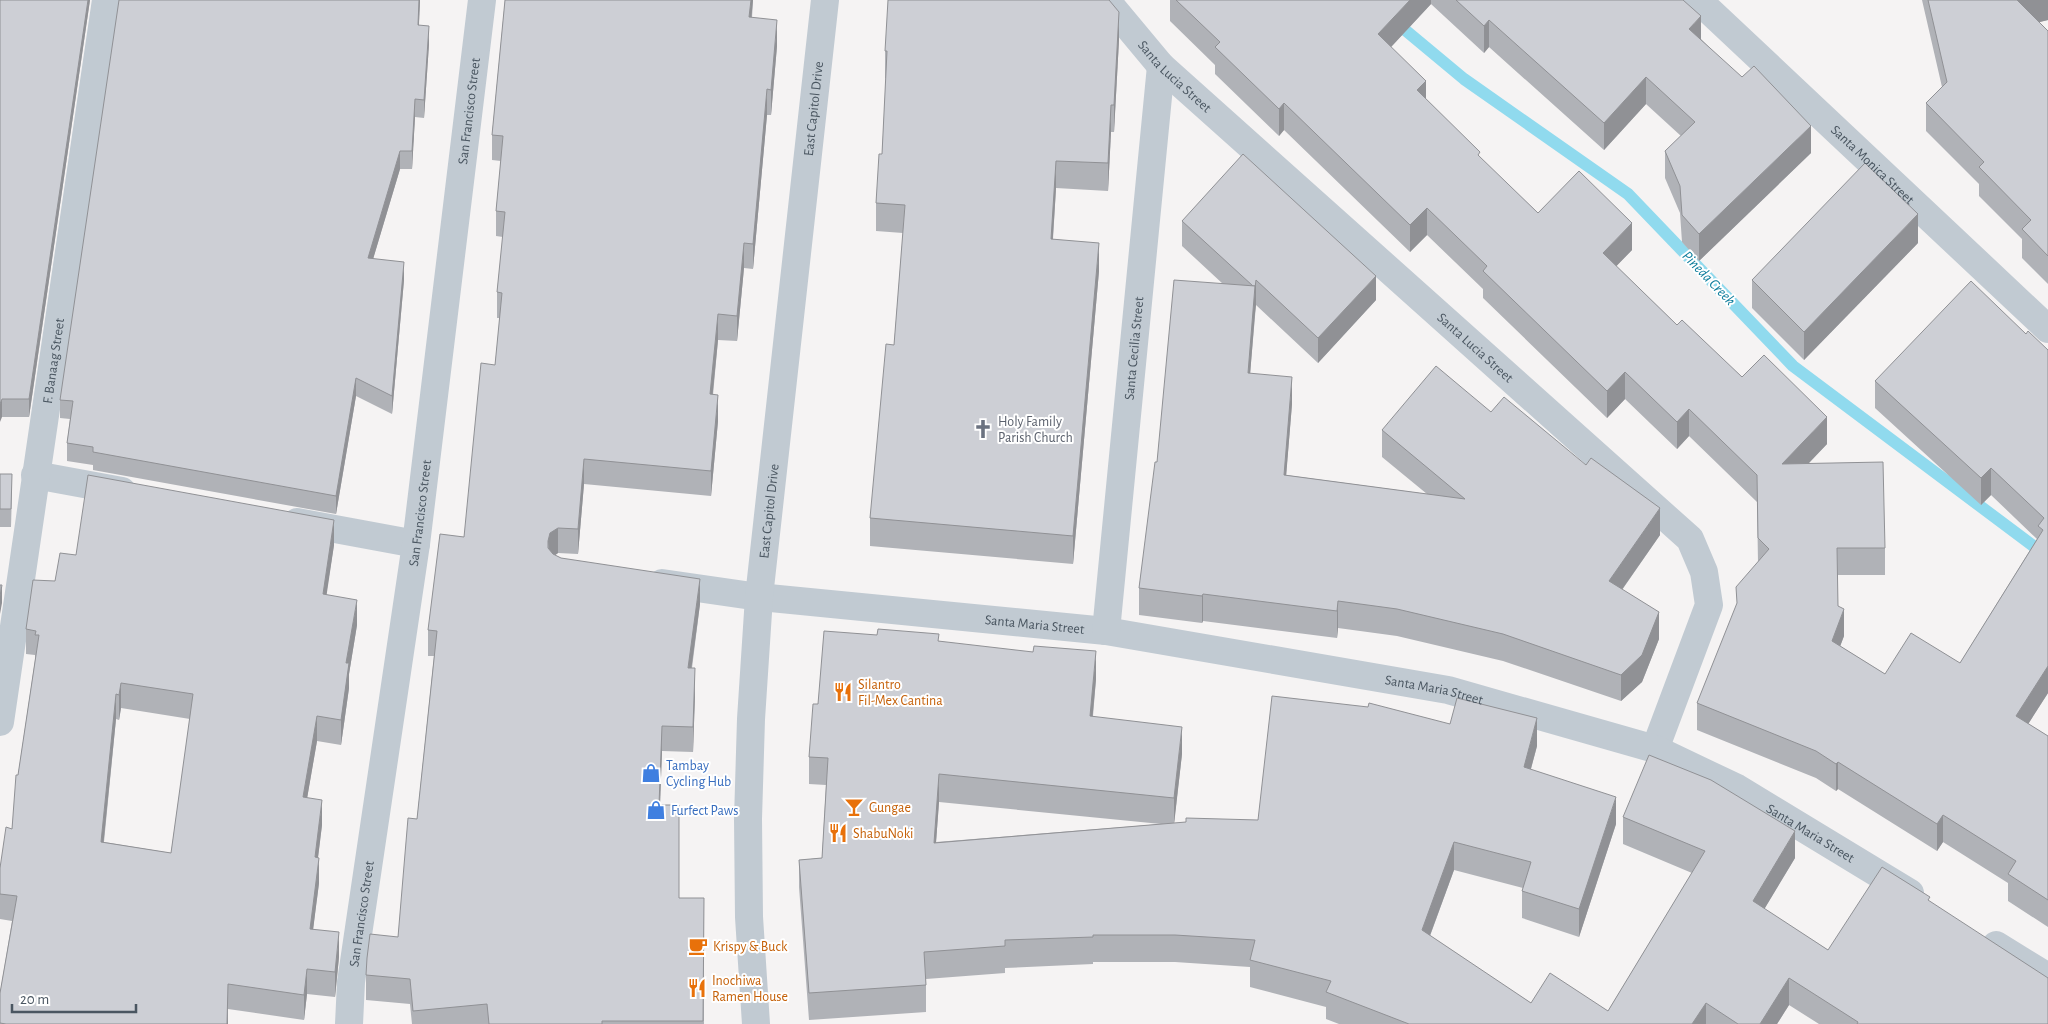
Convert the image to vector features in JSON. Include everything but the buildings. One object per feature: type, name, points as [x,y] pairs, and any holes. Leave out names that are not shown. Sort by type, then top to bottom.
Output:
[{"type":"street","name":"F. Banaag Street","points":[[0,722],[106,0]]},
{"type":"street","name":"San Francisco Street","points":[[349,1024],[351,982],[357,939],[416,544],[482,0]]},
{"type":"street","name":"East Capitol Drive","points":[[756,1024],[749,917],[748,819],[751,719],[759,597],[825,0]]},
{"type":"street","name":"Santa Lucia Street","points":[[1102,0],[1111,6],[1161,66],[1690,539],[1704,572],[1709,605],[1655,749]]},
{"type":"street","name":"Santa Monica Street","points":[[1698,0],[2048,330]]},
{"type":"street","name":"Santa Cecilia Street","points":[[1106,631],[1161,66]]},
{"type":"street","points":[[35,475],[143,494]]},
{"type":"street","points":[[270,517],[416,544]]},
{"type":"street","name":"Santa Maria Street","points":[[642,580],[759,597],[1106,631],[1448,690],[1655,749],[1737,788],[1930,906]]},
{"type":"street","points":[[1972,931],[2048,977]]},
{"type":"waterway","name":"Pineda Creek","points":[[1369,0],[1464,79],[1628,194],[1793,366],[2048,557]]},
{"type":"place","name":"Holy Family Parish Church","points":[[983,429]]},
{"type":"place","name":"Silantro Fil-Mex Cantina","points":[[843,692]]},
{"type":"place","name":"Tambay Cycling Hub","points":[[651,773]]},
{"type":"place","name":"Gungae","points":[[854,807]]},
{"type":"place","name":"Furfect Paws","points":[[656,810]]},
{"type":"place","name":"ShabuNoki","points":[[838,833]]},
{"type":"place","name":"Krispy & Buck","points":[[698,946]]},
{"type":"place","name":"Inochiwa Ramen House","points":[[697,988]]}]
